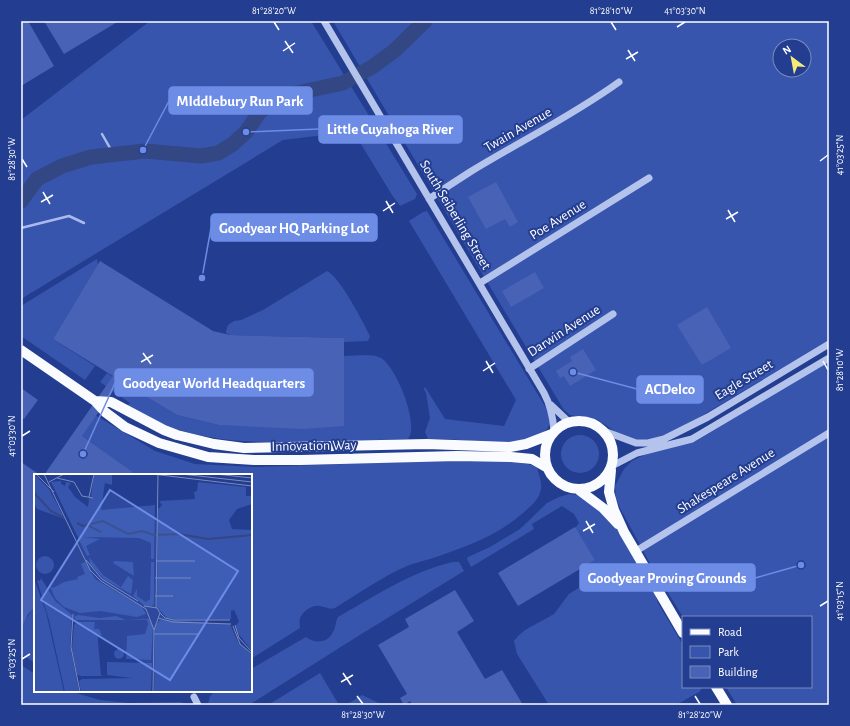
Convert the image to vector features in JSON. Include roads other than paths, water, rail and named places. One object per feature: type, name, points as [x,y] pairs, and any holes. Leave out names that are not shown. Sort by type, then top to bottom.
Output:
[{"type":"main road","name":"Innovation Way","points":[[21,350],[95,400],[105,412],[125,427],[176,449],[208,457],[254,460],[457,456],[511,457],[532,459],[546,467]]},
{"type":"main road","name":"Innovation Way","points":[[95,400],[111,402],[177,435],[214,444],[237,447],[427,444],[510,447],[526,444],[553,433]]},
{"type":"main road","points":[[611,467],[606,477],[598,484],[579,490],[567,488],[552,478],[546,467],[545,450],[553,433],[560,427],[570,422],[588,422],[604,431],[610,439],[613,449],[609,487],[612,505],[624,532],[682,631]]},
{"type":"main road","points":[[579,490],[602,508],[624,532]]},
{"type":"main road","points":[[717,688],[726,705]]},
{"type":"street","name":"South Seiberling Street","points":[[324,21],[550,404],[570,422]]},
{"type":"street","name":"Twain Avenue","points":[[429,199],[469,172],[582,108],[619,82]]},
{"type":"street","name":"Poe Avenue","points":[[480,284],[649,178]]},
{"type":"street","name":"Darwin Avenue","points":[[529,369],[613,314]]},
{"type":"street","name":"Eagle Street","points":[[604,431],[636,443],[660,441],[703,420],[829,344]]},
{"type":"street","name":"Eagle Street","points":[[611,467],[637,453],[692,439],[829,358]]},
{"type":"street","name":"South Seiberling Street","points":[[550,404],[553,417],[553,433]]},
{"type":"street","name":"Shakespeare Avenue","points":[[636,551],[829,433]]},
{"type":"street","points":[[194,698],[198,705]]},
{"type":"waterway","points":[[21,201],[37,179],[62,166],[91,157],[145,151],[201,156],[218,153],[233,144],[246,132],[259,113],[274,98],[343,83],[372,67],[394,51],[425,21]]},
{"type":"waterway","points":[[102,134],[114,155]]},
{"type":"waterway","points":[[21,228],[69,216],[84,223]]},
{"type":"place","name":"Little Cuyahoga River","points":[[246,132]]},
{"type":"place","name":"MIddlebury Run Park","points":[[143,150]]},
{"type":"place","name":"Goodyear HQ Parking Lot","points":[[202,278]]},
{"type":"place","name":"ACDelco","points":[[573,372]]},
{"type":"place","name":"Goodyear World Headquarters","points":[[83,454]]},
{"type":"place","name":"Goodyear Proving Grounds","points":[[801,565]]}]
